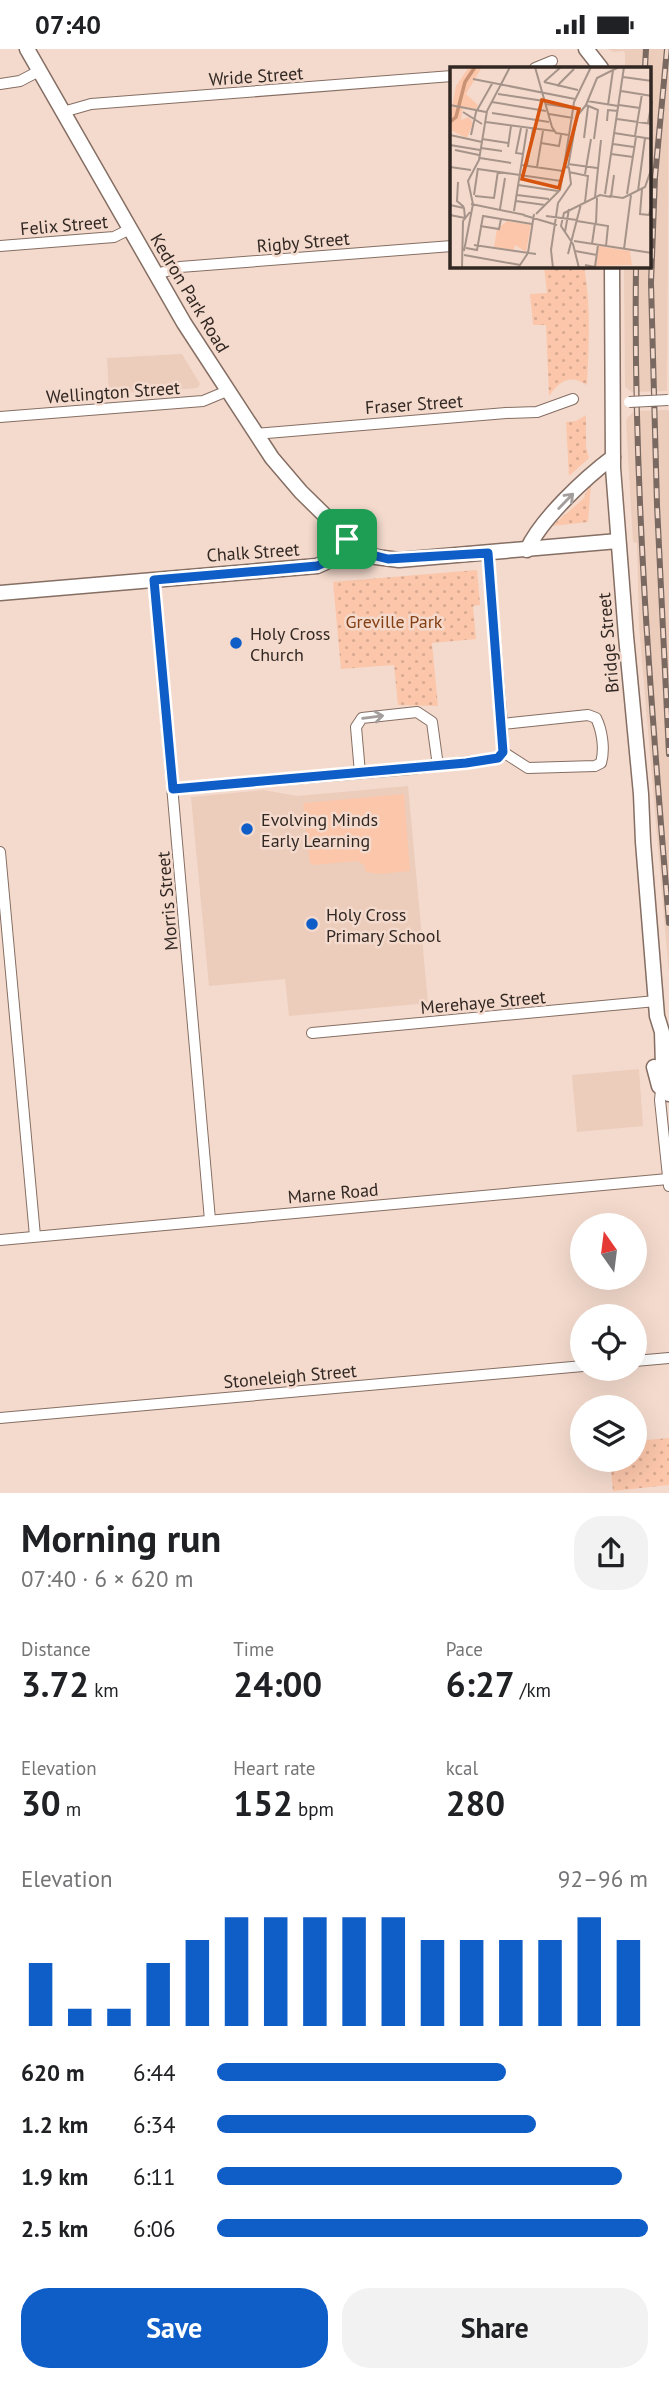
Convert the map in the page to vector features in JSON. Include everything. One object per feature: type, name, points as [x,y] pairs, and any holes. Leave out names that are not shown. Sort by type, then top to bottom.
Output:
[{"type":"main road","name":"Kedron Park Road","points":[[27,49],[156,274],[255,434],[288,478],[347,539]]},
{"type":"main road","points":[[586,49],[600,67]]},
{"type":"main road","name":"Bridge Street","points":[[612,268],[621,402],[613,457],[618,541],[642,794],[643,842],[656,1009],[653,1052],[655,1074],[666,1089]]},
{"type":"main road","points":[[527,550],[536,532],[592,473],[613,457]]},
{"type":"main road","points":[[347,539],[368,554],[388,559],[618,541]]},
{"type":"main road","name":"Chalk Street","points":[[0,593],[317,566],[326,562],[347,539]]},
{"type":"street","points":[[537,67],[552,61]]},
{"type":"street","points":[[0,84],[20,81],[39,71]]},
{"type":"street","name":"Wride Street","points":[[63,112],[91,104],[450,76]]},
{"type":"street","name":"Felix Street","points":[[0,246],[114,237],[130,229]]},
{"type":"street","name":"Rigby Street","points":[[156,274],[180,267],[450,246]]},
{"type":"street","name":"Wellington Street","points":[[0,417],[203,401],[227,391]]},
{"type":"street","name":"Fraser Street","points":[[255,434],[455,416],[537,412],[573,399]]},
{"type":"street","points":[[621,402],[668,400]]},
{"type":"street","points":[[173,789],[438,766],[498,758],[503,752],[502,724],[488,553]]},
{"type":"street","name":"Morris Street","points":[[154,580],[210,1220]]},
{"type":"street","points":[[360,773],[356,727],[362,718],[417,712],[432,722],[438,766]]},
{"type":"street","points":[[502,724],[588,715],[596,718],[600,725],[603,757],[595,766],[528,768],[503,752]]},
{"type":"street","points":[[0,852],[35,1237]]},
{"type":"street","name":"Merehaye Street","points":[[312,1033],[656,1009]]},
{"type":"street","name":"Bridge Street","points":[[666,1089],[660,1100],[669,1186]]},
{"type":"street","name":"Marne Road","points":[[0,1240],[668,1179]]},
{"type":"street","points":[[647,1360],[669,1358]]},
{"type":"street","name":"Stoneleigh Street","points":[[0,1418],[570,1367]]},
{"type":"shaded area","points":[[608,49],[669,49],[667,391],[632,392],[625,387],[624,268],[652,268],[652,67],[625,67],[625,53]]},
{"type":"shaded area","points":[[182,354],[200,384],[197,388],[109,394],[107,358]]},
{"type":"shaded area","points":[[667,410],[669,975],[639,626],[637,543],[633,542],[626,422],[635,411]]},
{"type":"shaded area","name":"Holy Cross Primary School","points":[[408,786],[428,1003],[289,1016],[285,979],[209,986],[191,797],[263,790],[297,796]]},
{"type":"shaded area","points":[[639,1069],[643,1126],[577,1132],[572,1075]]},
{"type":"green space","points":[[544,268],[584,268],[589,310],[587,383],[565,381],[549,396],[546,325],[533,325],[530,294],[547,293]]},
{"type":"green space","points":[[586,415],[586,447],[589,458],[569,476],[566,422],[576,421]]},
{"type":"green space","points":[[591,483],[588,522],[552,526],[583,499]]},
{"type":"green space","name":"Greville Park","points":[[477,570],[480,605],[473,606],[476,639],[432,643],[438,706],[398,705],[394,665],[341,669],[333,582]]},
{"type":"green space","points":[[404,794],[410,871],[380,874],[366,872],[364,865],[357,861],[313,865],[310,863],[303,803]]},
{"type":"green space","points":[[669,1438],[669,1485],[613,1491],[611,1472],[647,1472],[647,1440]]},
{"type":"railway","points":[[645,67],[646,49]]},
{"type":"railway","points":[[652,256],[655,177],[667,49]]},
{"type":"railway","points":[[636,268],[640,513],[669,923]]},
{"type":"railway","points":[[652,268],[657,505],[669,754]]},
{"type":"place","name":"Holy Cross Church","points":[[236,643]]},
{"type":"place","name":"Evolving Minds Early Learning","points":[[247,829]]},
{"type":"place","name":"Holy Cross Primary School","points":[[312,924]]},
{"type":"route","points":[[347,539],[368,554],[388,559],[488,553],[503,752],[498,758],[466,763],[173,789],[154,580],[317,566],[326,562],[347,539]]}]
